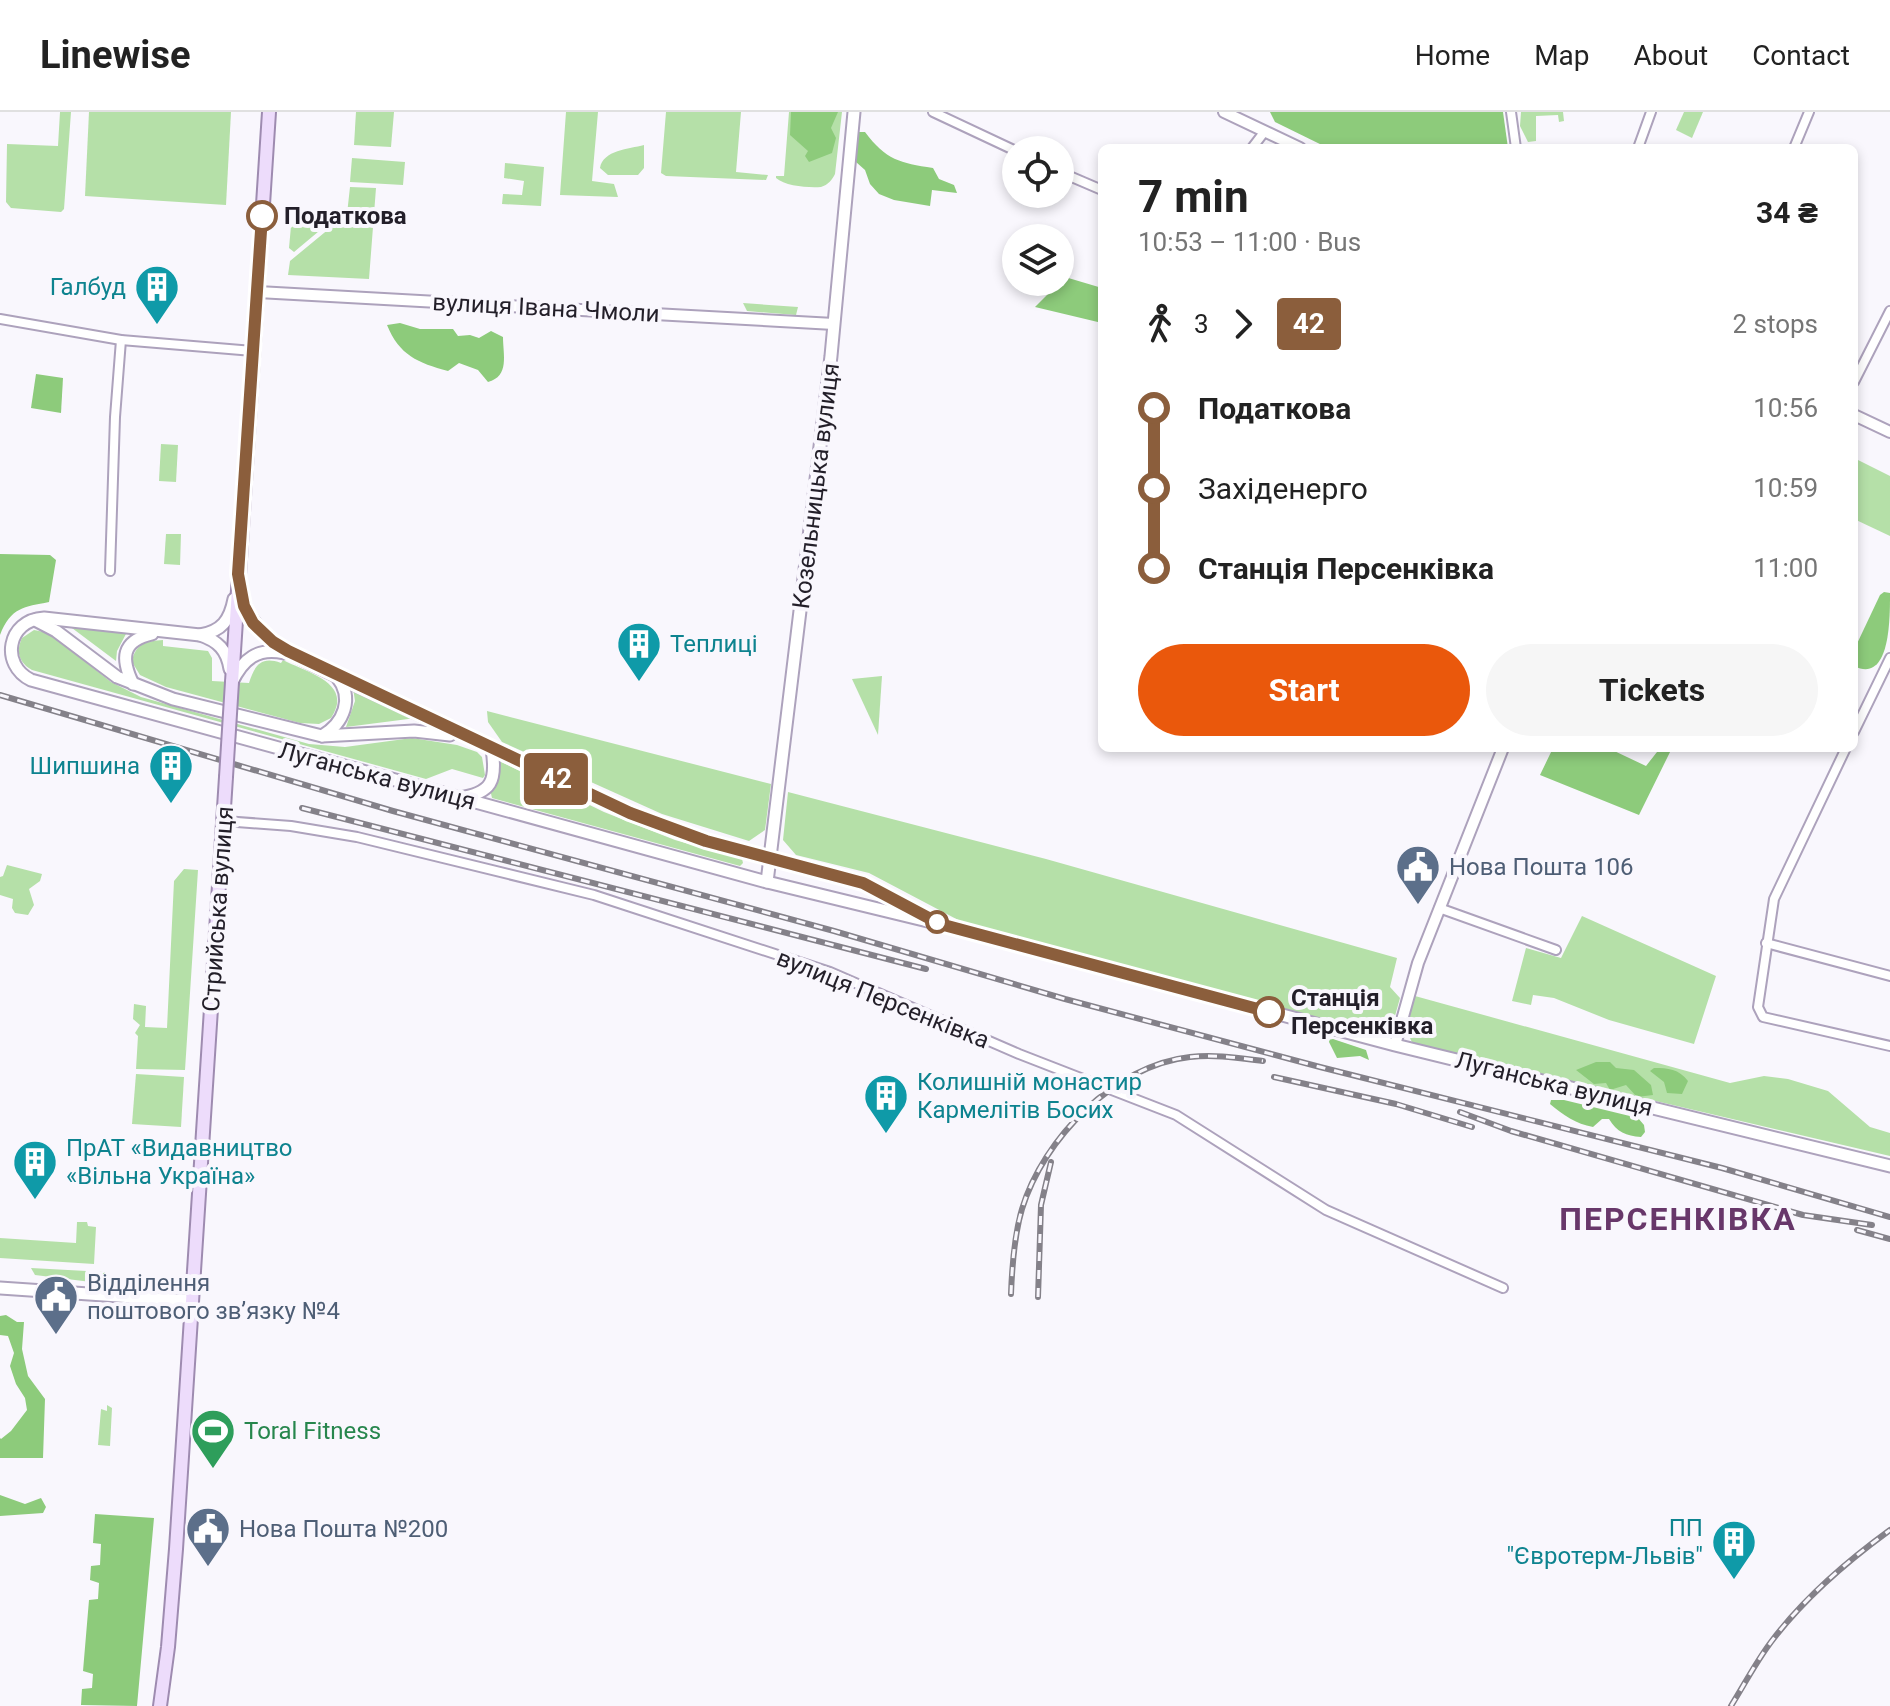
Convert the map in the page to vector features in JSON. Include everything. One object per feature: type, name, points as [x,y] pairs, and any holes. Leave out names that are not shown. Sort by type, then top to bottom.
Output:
[{"type":"main road","name":"Стрийська вулиця","points":[[160,1706],[173,1589],[269,112]]},
{"type":"main road","name":"Козельницька вулиця","points":[[767,882],[834,324],[854,112]]},
{"type":"main road","name":"Луганська вулиця","points":[[238,574],[244,606],[253,623],[273,642],[336,676],[649,821],[706,841],[863,883],[940,924]]},
{"type":"main road","points":[[200,635],[225,624],[231,611],[238,574]]},
{"type":"main road","points":[[31,620],[50,618],[200,635],[223,648],[228,657],[232,682]]},
{"type":"main road","name":"Луганська вулиця","points":[[467,738],[414,731],[322,736],[173,699],[108,671],[47,625],[31,620],[15,632],[10,644],[10,656],[16,669],[31,680],[455,798],[1395,1045],[1890,1166]]},
{"type":"main road","points":[[133,684],[125,665],[129,646],[142,636],[167,632]]},
{"type":"main road","name":"Луганська вулиця","points":[[232,682],[242,665],[257,653],[269,650],[300,658]]},
{"type":"main road","name":"Луганська вулиця","points":[[322,736],[333,729],[344,711],[344,689],[336,676]]},
{"type":"main road","points":[[455,798],[476,794],[491,784],[494,773],[492,749]]},
{"type":"main road","points":[[0,1288],[192,1301]]},
{"type":"street","points":[[933,112],[1002,144]]},
{"type":"street","points":[[1224,112],[1292,144]]},
{"type":"street","points":[[1511,112],[1515,144]]},
{"type":"street","points":[[1639,144],[1651,112]]},
{"type":"street","points":[[1796,144],[1809,112]]},
{"type":"street","points":[[1255,144],[1265,131]]},
{"type":"street","points":[[1074,178],[1098,188]]},
{"type":"street","name":"вулиця Івана Чмоли","points":[[258,292],[834,324]]},
{"type":"street","points":[[1858,374],[1890,311]]},
{"type":"street","points":[[0,319],[121,340],[253,351]]},
{"type":"street","points":[[110,571],[121,340]]},
{"type":"street","points":[[1858,417],[1890,432]]},
{"type":"street","points":[[1858,724],[1890,658]]},
{"type":"street","points":[[1395,1045],[1418,963],[1501,752]]},
{"type":"street","points":[[1844,752],[1774,899],[1758,1007],[1763,1017],[1890,1046]]},
{"type":"street","name":"вулиця Персенківка","points":[[224,821],[291,826],[357,837],[594,895],[830,972],[1019,1054],[1176,1115],[1326,1210],[1503,1288]]},
{"type":"street","points":[[1439,908],[1556,950]]},
{"type":"street","points":[[1766,943],[1890,976]]},
{"type":"green space","points":[[60,112],[71,112],[64,209],[61,212],[11,208],[6,202],[7,144],[58,146]]},
{"type":"green space","points":[[89,112],[231,112],[226,205],[85,196]]},
{"type":"green space","points":[[356,112],[394,112],[391,147],[354,145]]},
{"type":"green space","points":[[566,112],[598,112],[592,181],[614,184],[618,197],[560,195]]},
{"type":"green space","points":[[666,112],[741,112],[736,172],[768,175],[766,180],[666,176],[661,173]]},
{"type":"green space","points":[[789,112],[842,112],[835,174],[823,186],[797,186],[776,178],[784,176]]},
{"type":"green space","points":[[791,112],[838,112],[831,128],[836,138],[832,153],[809,162],[805,156],[808,151],[790,135]]},
{"type":"green space","points":[[1270,112],[1503,112],[1507,144],[1320,144],[1275,122]]},
{"type":"green space","points":[[1521,112],[1563,112],[1564,121],[1559,122],[1558,115],[1536,116],[1536,141],[1528,142],[1520,126]]},
{"type":"green space","points":[[1684,112],[1703,112],[1692,138],[1676,130]]},
{"type":"green space","points":[[857,132],[865,132],[894,159],[933,168],[939,179],[954,185],[957,193],[932,190],[930,206],[894,200],[879,194],[870,184],[865,170],[856,162],[852,147]]},
{"type":"green space","points":[[644,145],[644,168],[638,175],[608,175],[600,168],[611,154]]},
{"type":"green space","points":[[352,158],[405,162],[403,185],[350,182]]},
{"type":"green space","points":[[505,163],[544,167],[541,206],[502,204],[503,194],[522,195],[524,181],[504,178]]},
{"type":"green space","points":[[350,187],[376,188],[369,279],[288,275],[290,261],[347,214]]},
{"type":"green space","points":[[331,210],[343,211],[294,252],[289,248],[291,226],[298,223],[298,217],[330,219]]},
{"type":"green space","points":[[1074,280],[1098,287],[1098,322],[1035,307],[1046,296],[1074,296]]},
{"type":"green space","points":[[743,303],[798,307],[796,315],[747,311]]},
{"type":"green space","points":[[400,323],[420,329],[453,329],[458,336],[479,338],[491,331],[503,337],[504,358],[500,375],[488,382],[478,370],[459,363],[448,371],[419,361],[397,344],[387,325]]},
{"type":"green space","points":[[36,374],[63,378],[61,413],[31,408]]},
{"type":"green space","points":[[161,444],[178,445],[176,482],[159,481]]},
{"type":"green space","points":[[1858,460],[1890,476],[1890,536],[1858,521]]},
{"type":"green space","points":[[166,534],[181,534],[180,565],[164,564]]},
{"type":"green space","points":[[0,554],[50,555],[56,560],[49,602],[19,610],[9,619],[0,635]]},
{"type":"green space","points":[[1890,593],[1886,646],[1875,666],[1866,669],[1858,667],[1858,642],[1880,595]]},
{"type":"green space","points":[[68,625],[127,632],[117,651],[116,661]]},
{"type":"green space","points":[[34,630],[49,633],[111,682],[141,697],[309,744],[345,747],[412,738],[457,745],[482,757],[485,775],[483,778],[452,769],[426,779],[32,670],[21,660],[19,647],[22,638]]},
{"type":"green space","points":[[163,640],[163,646],[208,651],[212,658],[212,681],[249,683],[260,664],[268,661],[281,663],[283,660],[325,681],[337,696],[337,706],[331,718],[319,724],[300,723],[166,687],[140,675],[132,662],[143,644]]},
{"type":"green space","points":[[882,676],[878,735],[852,679]]},
{"type":"green space","points":[[353,688],[416,718],[346,727],[355,701]]},
{"type":"green space","points":[[487,711],[771,784],[765,830],[749,841],[662,814],[502,742],[488,722]]},
{"type":"green space","points":[[1551,752],[1616,752],[1646,766],[1657,752],[1670,752],[1639,815],[1540,775]]},
{"type":"green space","points":[[497,760],[604,812],[675,840],[742,859],[743,863],[740,866],[492,798],[490,789]]},
{"type":"green space","points":[[788,792],[1046,859],[1397,958],[1390,987],[1400,998],[1393,1023],[1382,1035],[962,922],[869,873],[796,855],[783,840]]},
{"type":"green space","points":[[7,865],[42,874],[40,881],[29,889],[34,905],[28,915],[15,913],[13,899],[0,895],[0,877]]},
{"type":"green space","points":[[184,869],[198,870],[185,1070],[136,1069],[138,1036],[135,1033],[140,1025],[133,1019],[134,1004],[146,1006],[145,1027],[167,1028],[174,881]]},
{"type":"green space","points":[[1582,916],[1716,976],[1694,1044],[1609,1020],[1554,998],[1533,995],[1531,1005],[1512,1001],[1526,948],[1561,958]]},
{"type":"green space","points":[[1415,996],[1730,1083],[1764,1076],[1788,1079],[1828,1091],[1870,1127],[1890,1133],[1890,1156],[1413,1044],[1408,1026]]},
{"type":"green space","points":[[1328,1040],[1366,1050],[1369,1060],[1360,1056],[1337,1058]]},
{"type":"green space","points":[[1596,1062],[1610,1062],[1616,1068],[1634,1070],[1651,1085],[1653,1095],[1637,1097],[1626,1085],[1610,1090],[1606,1083],[1594,1084],[1576,1070]]},
{"type":"green space","points":[[1654,1068],[1673,1070],[1685,1077],[1688,1081],[1682,1094],[1667,1093],[1664,1082],[1650,1071]]},
{"type":"green space","points":[[136,1074],[184,1077],[181,1127],[132,1124]]},
{"type":"green space","points":[[1551,1100],[1564,1100],[1638,1118],[1645,1132],[1641,1137],[1626,1134],[1609,1119],[1602,1119],[1593,1127],[1581,1124],[1550,1104]]},
{"type":"green space","points":[[77,1222],[87,1222],[88,1226],[96,1227],[94,1264],[0,1258],[0,1238],[76,1243]]},
{"type":"green space","points":[[31,1268],[105,1272],[99,1283],[35,1275]]},
{"type":"green space","points":[[6,1315],[17,1322],[24,1322],[22,1349],[28,1376],[45,1399],[43,1458],[0,1458],[0,1438],[11,1431],[27,1410],[25,1398],[10,1366],[14,1353],[8,1336],[0,1335],[0,1316]]},
{"type":"green space","points":[[107,1405],[112,1408],[110,1446],[98,1445],[101,1409],[107,1411]]},
{"type":"green space","points":[[0,1495],[25,1504],[41,1498],[46,1507],[43,1513],[0,1516]]},
{"type":"green space","points":[[95,1514],[154,1518],[137,1706],[81,1705],[82,1689],[92,1688],[93,1674],[83,1671],[89,1600],[98,1599],[99,1583],[90,1580],[91,1566],[100,1565],[101,1544],[93,1543]]},
{"type":"railway","points":[[0,695],[393,811],[834,931],[1065,999],[1722,1168],[1890,1217]]},
{"type":"railway","points":[[302,808],[926,969]]},
{"type":"railway","points":[[1011,1294],[1017,1230],[1032,1183],[1065,1132],[1086,1110],[1109,1090],[1135,1074],[1162,1063],[1208,1056],[1263,1061]]},
{"type":"railway","points":[[1274,1077],[1396,1104],[1472,1127]]},
{"type":"railway","points":[[1460,1112],[1511,1131],[1803,1215],[1872,1225]]},
{"type":"railway","points":[[1038,1297],[1041,1205],[1051,1162]]},
{"type":"railway","points":[[1857,1230],[1890,1239]]},
{"type":"railway","points":[[1731,1706],[1766,1650],[1797,1610],[1842,1568],[1890,1530]]},
{"type":"bus line","name":"42","points":[[262,216],[238,574],[248,615],[273,642],[336,676],[649,821],[706,841],[863,883],[940,924],[1269,1012]]},
{"type":"place","name":"Податкова","points":[[262,216]]},
{"type":"place","name":"Галбуд","points":[[157,326]]},
{"type":"place","name":"Теплиці","points":[[639,683]]},
{"type":"place","name":"Шипшина","points":[[171,805]]},
{"type":"place","name":"Нова Пошта 106","points":[[1418,906]]},
{"type":"place","name":"Станція Персенківка","points":[[1269,1012]]},
{"type":"place","name":"Колишній монастир Кармелітів Босих","points":[[886,1135]]},
{"type":"place","name":"ПрАТ «Видавництво «Вільна Україна»","points":[[35,1201]]},
{"type":"place","name":"Відділення поштового зв’язку №4","points":[[56,1336]]},
{"type":"place","name":"Toral Fitness","points":[[213,1470]]},
{"type":"place","name":"Нова Пошта №200","points":[[208,1568]]},
{"type":"place","name":"ПП \"Євротерм-Львів\"","points":[[1734,1581]]},
{"type":"district","name":"ПЕРСЕНКІВКА","points":[[1678,1219]]}]
